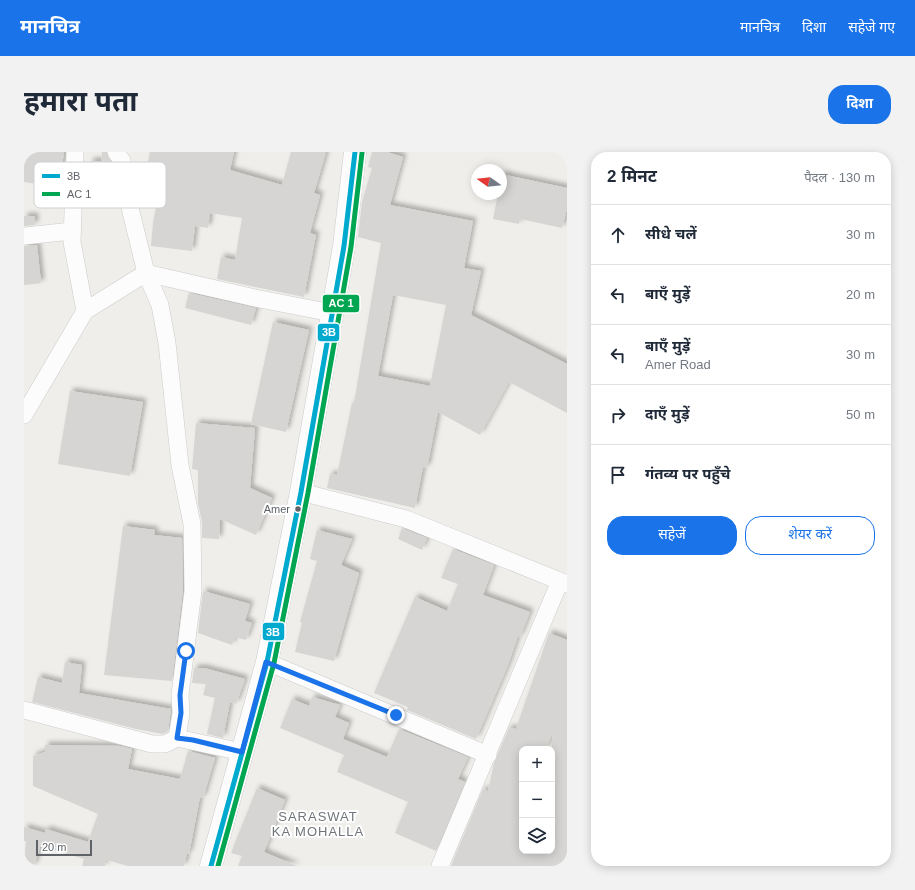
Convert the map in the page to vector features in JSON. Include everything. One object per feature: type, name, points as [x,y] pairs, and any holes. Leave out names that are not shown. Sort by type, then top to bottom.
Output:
[{"type":"main road","points":[[211,866],[266,662],[301,492],[344,246],[355,152]]},
{"type":"street","points":[[75,152],[75,162]]},
{"type":"street","points":[[116,152],[122,162]]},
{"type":"street","points":[[73,208],[72,242],[85,311]]},
{"type":"street","points":[[130,208],[146,272],[160,305],[168,343],[180,465],[192,524],[193,591],[180,695],[181,713],[177,738]]},
{"type":"street","points":[[24,236],[72,232]]},
{"type":"street","points":[[24,415],[85,311],[146,272],[255,298],[332,313]]},
{"type":"street","points":[[301,492],[406,519],[564,583],[440,866]]},
{"type":"street","points":[[266,662],[488,755]]},
{"type":"street","points":[[24,710],[152,744],[165,744],[177,738],[193,740],[242,752]]},
{"type":"building","points":[[24,152],[64,152],[63,162],[34,162],[34,183],[24,182]]},
{"type":"building","points":[[102,152],[106,152],[111,162],[90,162],[90,161],[101,161]]},
{"type":"building","points":[[150,152],[234,152],[230,170],[282,185],[291,152],[326,152],[314,193],[320,195],[310,233],[316,235],[304,297],[217,279],[221,257],[235,260],[242,218],[210,213],[208,228],[195,226],[192,251],[151,246],[156,208],[166,208],[166,162],[148,162]]},
{"type":"building","points":[[372,152],[387,152],[403,157],[390,205],[473,221],[464,268],[481,271],[471,315],[567,364],[567,413],[509,382],[480,435],[438,412],[427,468],[423,467],[415,508],[327,488],[330,474],[337,475],[352,403],[354,403],[381,243],[358,237],[362,202],[372,168],[368,167]],"holes":[[[393,295],[446,305],[430,386],[378,376]]]},
{"type":"building","points":[[507,175],[567,188],[567,208],[562,228],[520,219],[519,224],[493,219],[497,200],[507,200]]},
{"type":"building","points":[[24,216],[35,216],[35,225],[24,226]]},
{"type":"building","points":[[37,245],[41,283],[24,285],[24,246]]},
{"type":"building","points":[[189,293],[256,308],[251,325],[185,308]]},
{"type":"building","points":[[273,322],[309,330],[286,432],[251,424]]},
{"type":"building","points":[[70,391],[143,402],[130,476],[58,464]]},
{"type":"building","points":[[196,423],[255,428],[250,488],[272,498],[256,535],[220,519],[219,539],[202,538],[202,522],[198,503],[198,470],[192,469]]},
{"type":"building","points":[[123,526],[155,530],[154,535],[182,538],[183,590],[172,681],[104,675]]},
{"type":"building","points":[[402,528],[427,538],[422,550],[398,539]]},
{"type":"building","points":[[317,530],[352,539],[341,565],[359,573],[334,661],[295,652],[302,623],[300,622],[317,561],[310,559]]},
{"type":"building","points":[[453,549],[494,565],[483,595],[530,612],[520,637],[518,636],[508,665],[476,739],[407,710],[408,707],[374,693],[415,597],[447,611],[458,584],[441,578]]},
{"type":"building","points":[[203,591],[250,604],[245,621],[252,623],[246,640],[235,637],[232,645],[198,633]]},
{"type":"building","points":[[549,633],[567,640],[567,866],[451,866],[483,789],[488,791],[494,763],[509,728],[516,729]]},
{"type":"building","points":[[65,662],[82,665],[79,693],[171,709],[168,731],[163,734],[136,729],[32,702],[38,677],[62,683]]},
{"type":"building","points":[[194,668],[204,668],[245,679],[236,704],[230,702],[223,738],[207,734],[215,698],[203,695],[206,684],[192,683]]},
{"type":"building","points":[[312,697],[340,705],[335,717],[349,723],[343,739],[387,757],[399,729],[468,757],[458,779],[465,782],[436,851],[395,833],[408,802],[337,772],[344,755],[280,728],[292,699],[309,706]]},
{"type":"building","points":[[45,745],[121,746],[132,749],[128,769],[180,779],[188,751],[215,758],[203,798],[200,797],[189,854],[187,853],[184,866],[128,866],[106,860],[105,866],[82,866],[84,859],[40,846],[34,866],[24,866],[26,841],[24,841],[24,827],[45,833],[46,829],[88,842],[98,814],[33,786],[33,756],[45,752]]},
{"type":"building","points":[[257,788],[285,800],[264,852],[297,866],[238,866],[242,856],[231,853]]},
{"type":"transit line","name":"3B","points":[[211,866],[267,662],[301,492],[344,246],[355,152]]},
{"type":"transit line","points":[[218,866],[274,663],[308,493],[351,247],[362,153]]},
{"type":"place","name":"Amer","points":[[298,509]]},
{"type":"district","name":"SARASWAT KA MOHALLA","points":[[318,824]]},
{"type":"route","points":[[186,651],[180,695],[181,713],[177,738],[193,740],[242,752],[266,662],[396,715]]}]
